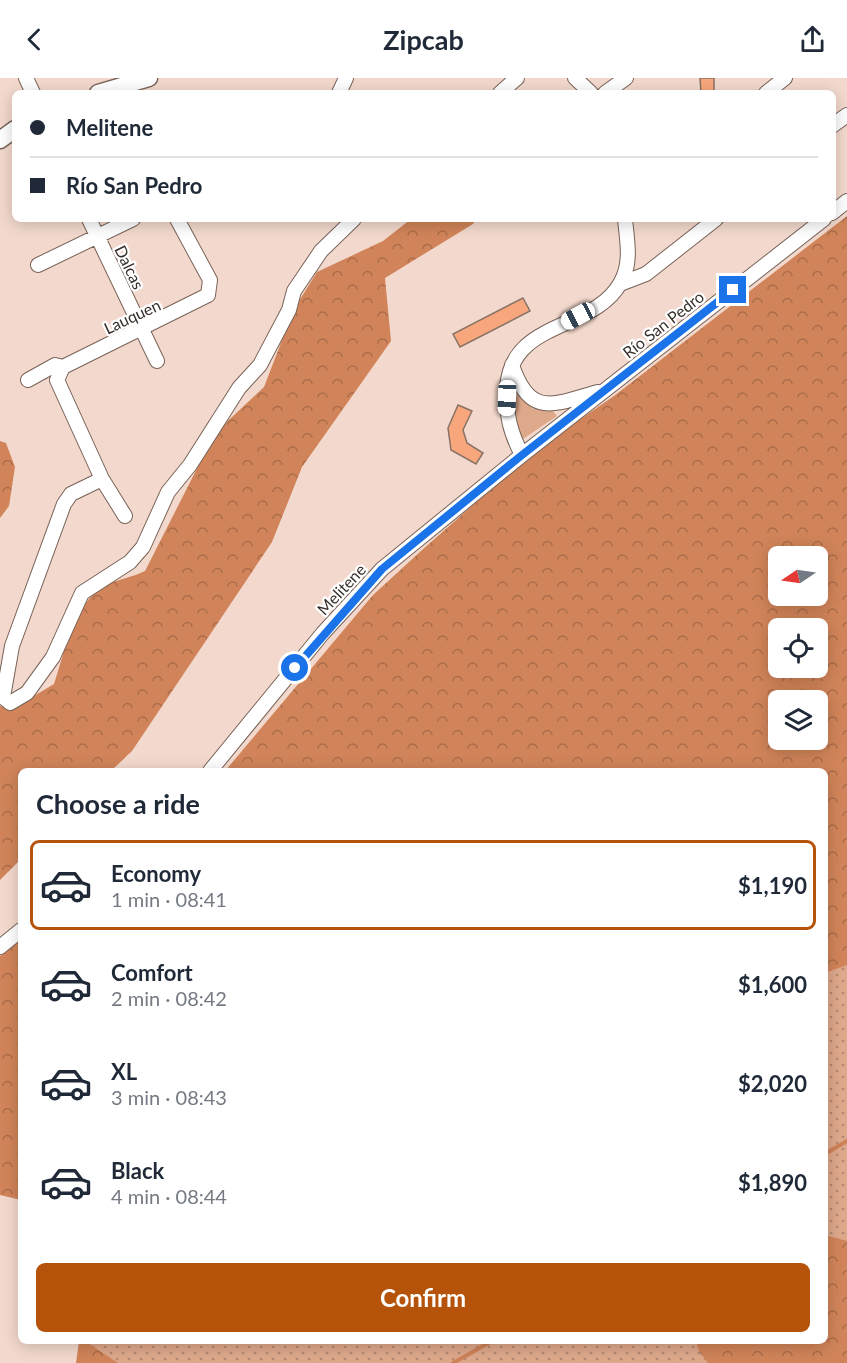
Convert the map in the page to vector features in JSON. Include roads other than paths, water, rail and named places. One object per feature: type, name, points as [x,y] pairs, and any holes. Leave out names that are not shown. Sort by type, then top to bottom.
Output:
[{"type":"street","points":[[108,90],[148,78]]},
{"type":"street","points":[[503,90],[517,78]]},
{"type":"street","points":[[575,78],[588,90]]},
{"type":"street","points":[[609,90],[626,78]]},
{"type":"street","points":[[770,90],[785,78]]},
{"type":"street","name":"Dalcas","points":[[90,222],[157,361]]},
{"type":"street","points":[[38,265],[127,222]]},
{"type":"street","name":"Lauquen","points":[[28,380],[55,365],[63,367],[203,299],[210,290],[210,280],[179,222]]},
{"type":"street","points":[[102,479],[71,494],[64,504],[12,646],[3,697],[10,703],[27,693],[53,657],[82,593],[130,562],[143,547],[168,492],[190,465],[239,388],[260,365],[289,310],[294,291],[321,251],[351,222]]},
{"type":"street","points":[[522,455],[511,435],[506,415],[508,381],[512,365],[523,347],[603,302],[620,284],[629,257],[625,222]]},
{"type":"street","points":[[620,284],[646,274],[712,222]]},
{"type":"street","name":"Río San Pedro","points":[[522,455],[820,222]]},
{"type":"street","points":[[512,365],[523,391],[533,401],[544,404],[605,390]]},
{"type":"street","points":[[63,367],[57,380],[102,479],[125,516]]},
{"type":"street","name":"Melitene","points":[[212,768],[323,633],[382,569],[522,455]]},
{"type":"street","points":[[0,947],[18,932]]},
{"type":"waterway","points":[[828,1152],[847,1141]]},
{"type":"waterway","points":[[453,1363],[487,1344]]}]
